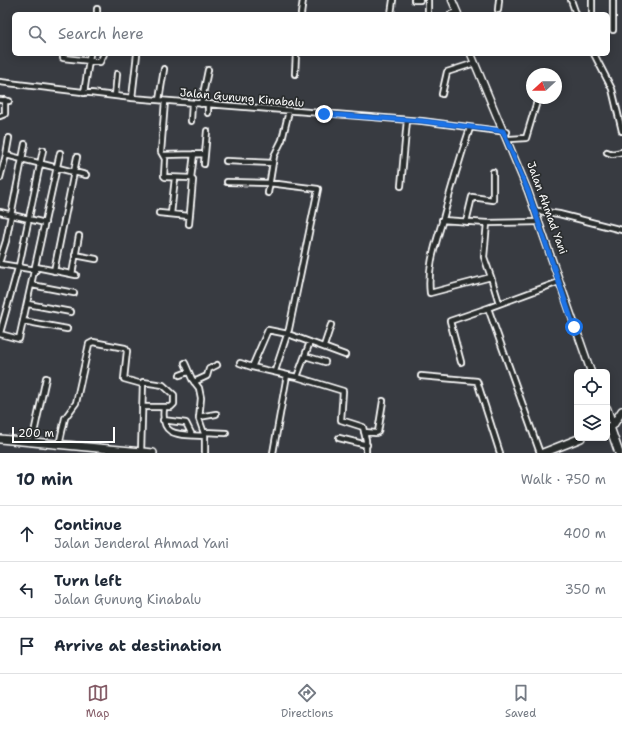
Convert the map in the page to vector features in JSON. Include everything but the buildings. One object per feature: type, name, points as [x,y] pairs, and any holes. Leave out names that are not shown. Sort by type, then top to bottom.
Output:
[{"type":"highway","points":[[619,453],[610,427],[622,412]]},
{"type":"highway","points":[[0,439],[109,451],[153,453]]},
{"type":"highway","points":[[543,453],[574,441]]},
{"type":"main road","points":[[449,0],[454,12]]},
{"type":"main road","points":[[452,0],[455,12]]},
{"type":"main road","points":[[472,56],[505,132],[528,191],[590,369]]},
{"type":"main road","name":"Jalan Ahmad Yani","points":[[476,56],[538,211],[576,326],[593,369]]},
{"type":"street","points":[[301,12],[303,0]]},
{"type":"street","points":[[391,12],[393,0]]},
{"type":"street","points":[[414,0],[420,0]]},
{"type":"street","points":[[428,0],[428,12]]},
{"type":"street","points":[[498,10],[499,0]]},
{"type":"street","points":[[571,0],[575,12]]},
{"type":"street","points":[[592,0],[592,12]]},
{"type":"street","points":[[613,0],[613,30]]},
{"type":"street","points":[[63,56],[63,58],[102,61],[103,56]]},
{"type":"street","points":[[84,93],[90,56]]},
{"type":"street","points":[[132,98],[137,56]]},
{"type":"street","points":[[295,74],[296,56]]},
{"type":"street","points":[[595,56],[611,85],[619,109],[622,131]]},
{"type":"street","points":[[442,94],[447,72],[475,63]]},
{"type":"street","points":[[159,100],[164,69]]},
{"type":"street","points":[[201,104],[208,70]]},
{"type":"street","points":[[115,96],[117,74]]},
{"type":"street","name":"Jalan Gunung Kinabalu","points":[[0,82],[132,98],[408,120],[505,132]]},
{"type":"street","points":[[0,116],[5,114],[4,100]]},
{"type":"street","points":[[165,101],[163,155],[165,159],[164,176],[191,178]]},
{"type":"street","points":[[191,121],[192,103]]},
{"type":"street","points":[[208,104],[208,113]]},
{"type":"street","points":[[510,139],[526,138],[536,104]]},
{"type":"street","points":[[268,193],[274,154],[282,140],[288,110]]},
{"type":"street","points":[[402,186],[408,120]]},
{"type":"street","points":[[470,128],[450,190],[431,264],[430,294],[491,277]]},
{"type":"street","points":[[204,164],[207,131]]},
{"type":"street","points":[[0,178],[9,138]]},
{"type":"street","points":[[0,260],[11,215],[25,144]]},
{"type":"street","points":[[43,150],[18,267],[0,334],[19,339],[36,268],[60,153]]},
{"type":"street","points":[[607,152],[612,154],[622,152]]},
{"type":"street","points":[[189,224],[193,182],[191,178],[194,154]]},
{"type":"street","points":[[163,155],[204,154]]},
{"type":"street","points":[[6,155],[86,174]]},
{"type":"street","points":[[54,271],[77,157]]},
{"type":"street","points":[[226,161],[273,164]]},
{"type":"street","points":[[466,222],[472,197],[493,200],[493,172]]},
{"type":"street","points":[[171,214],[175,178]]},
{"type":"street","points":[[227,182],[269,182],[318,190],[288,334],[275,371]]},
{"type":"street","points":[[538,211],[559,214],[622,230]]},
{"type":"street","points":[[0,212],[45,223]]},
{"type":"street","points":[[159,213],[189,216]]},
{"type":"street","points":[[442,220],[487,223],[539,222]]},
{"type":"street","points":[[487,223],[484,257],[499,303]]},
{"type":"street","points":[[0,264],[36,268],[74,275],[75,255],[79,236]]},
{"type":"street","points":[[75,255],[96,258]]},
{"type":"street","points":[[461,362],[450,321],[559,282]]},
{"type":"street","points":[[32,286],[74,293]]},
{"type":"street","points":[[28,304],[71,312]]},
{"type":"street","points":[[488,308],[540,453]]},
{"type":"street","points":[[23,321],[66,329]]},
{"type":"street","points":[[324,346],[332,325]]},
{"type":"street","points":[[252,367],[267,330],[288,334],[346,355]]},
{"type":"street","points":[[59,445],[65,418],[76,403],[88,344],[93,342],[125,348],[128,351],[124,379],[142,384],[145,381],[156,383],[173,392],[175,398],[173,406],[164,408],[142,407]]},
{"type":"street","points":[[297,377],[310,342]]},
{"type":"street","points":[[305,356],[325,362]]},
{"type":"street","points":[[185,363],[188,372],[200,392],[199,417],[204,434],[205,453]]},
{"type":"street","points":[[240,363],[252,367],[275,371],[343,391],[341,421],[361,426],[367,445],[366,453]]},
{"type":"street","points":[[194,382],[207,376],[209,369],[217,365]]},
{"type":"street","points":[[180,375],[188,372]]},
{"type":"street","points":[[273,453],[287,375]]},
{"type":"street","points":[[420,376],[477,381],[500,453]]},
{"type":"street","points":[[32,442],[46,378]]},
{"type":"street","points":[[138,452],[142,407],[142,384]]},
{"type":"street","points":[[364,432],[378,432],[383,401]]},
{"type":"street","points":[[164,408],[164,426],[172,433],[192,435],[226,433]]},
{"type":"street","points":[[199,417],[216,414]]},
{"type":"street","points":[[163,420],[186,422],[192,435]]},
{"type":"street","points":[[339,438],[367,445]]},
{"type":"route","points":[[324,114],[422,121],[503,131],[528,191],[574,327]]}]
